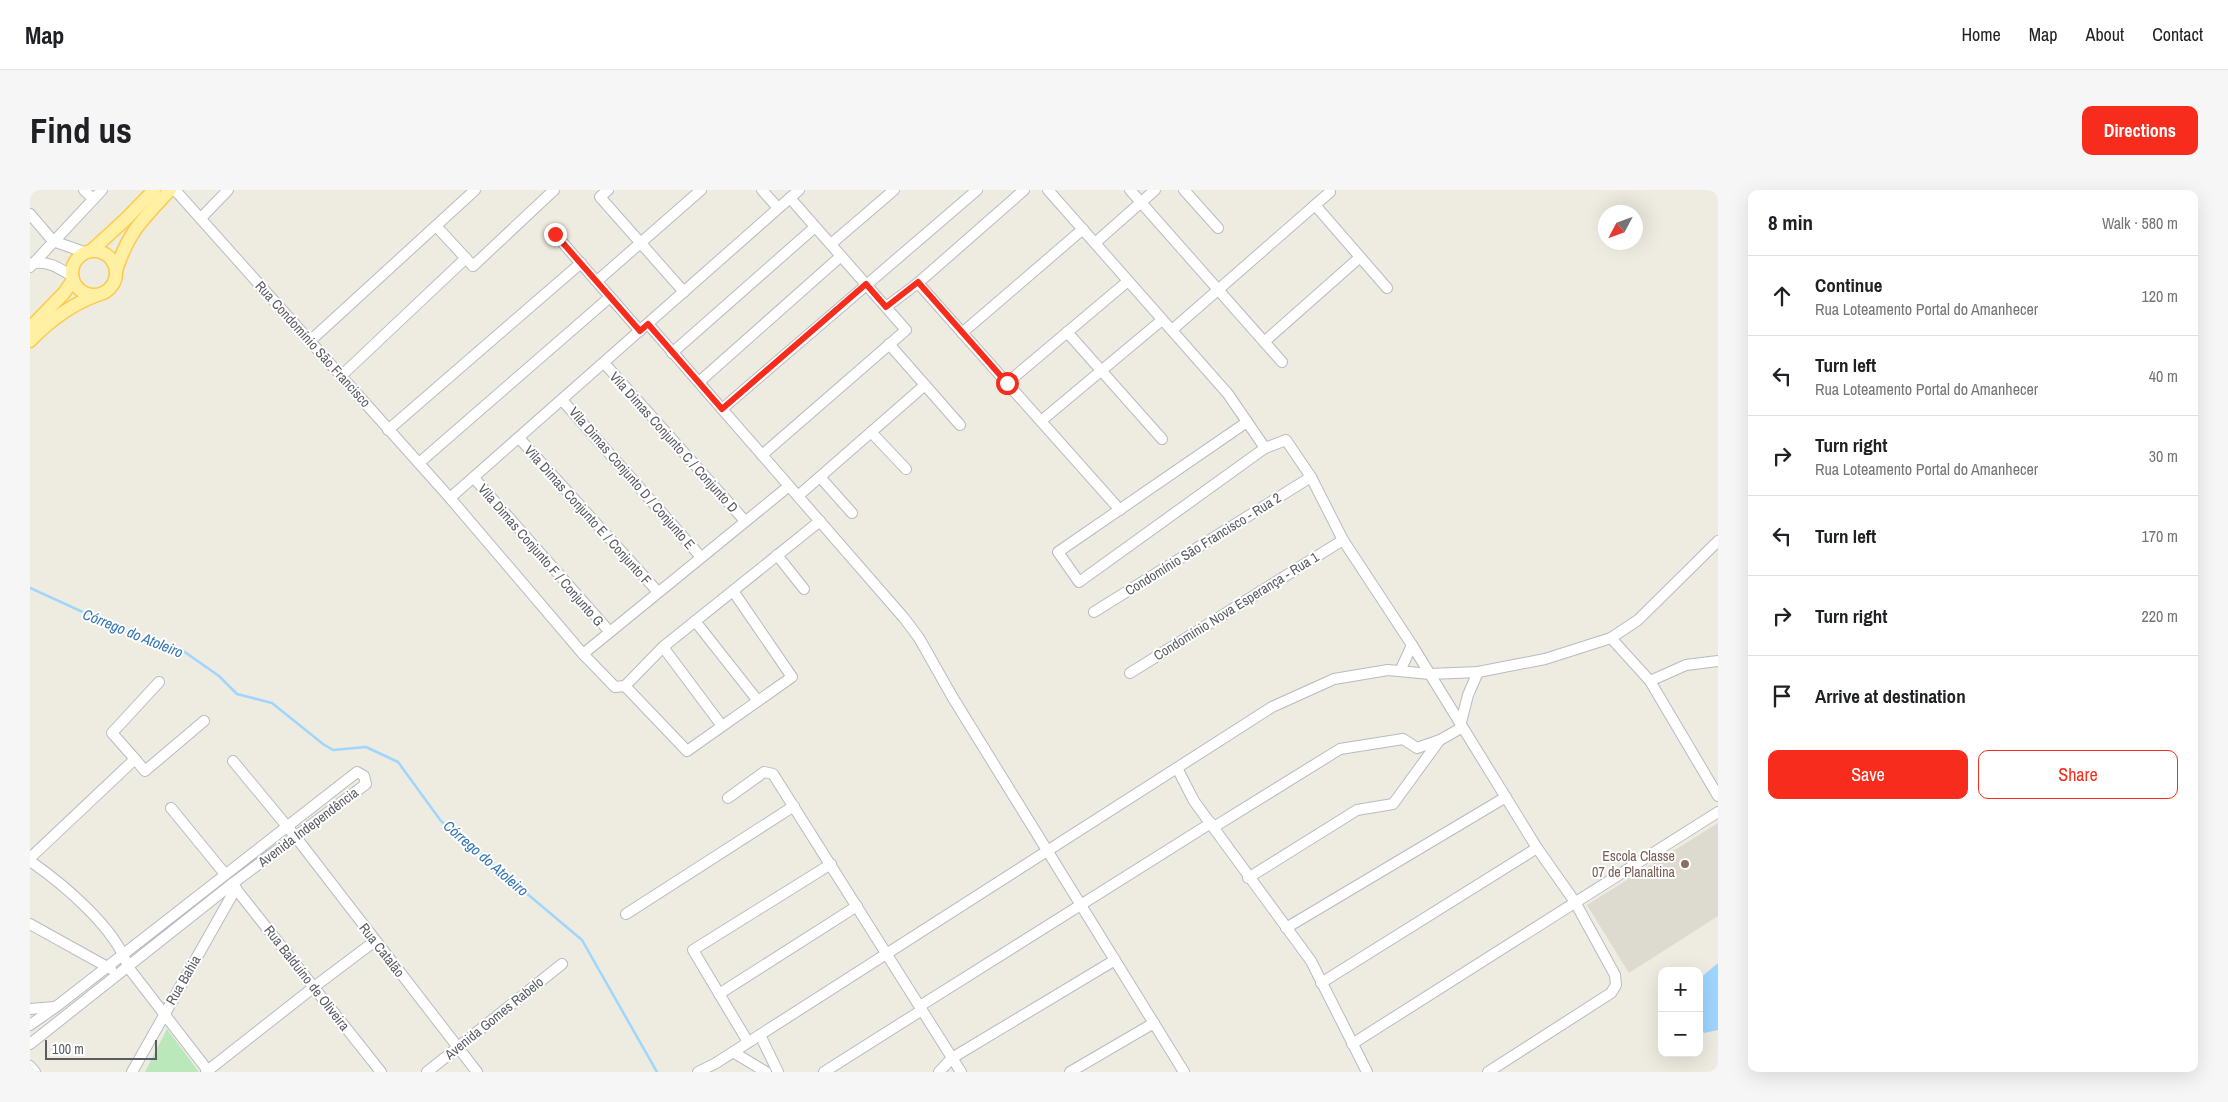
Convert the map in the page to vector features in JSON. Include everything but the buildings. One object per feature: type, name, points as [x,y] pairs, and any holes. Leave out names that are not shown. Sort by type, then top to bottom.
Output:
[{"type":"main road","points":[[30,328],[64,293],[72,278],[74,262],[127,218],[154,190]]},
{"type":"main road","points":[[30,341],[59,314],[112,286],[124,246],[136,225],[170,190]]},
{"type":"main road","points":[[88,252],[105,253],[115,264],[116,271]]},
{"type":"main road","points":[[72,278],[84,292],[100,294]]},
{"type":"street","points":[[84,190],[93,199]]},
{"type":"street","points":[[32,265],[102,190]]},
{"type":"street","name":"Rua Condomínio São Francisco","points":[[176,190],[450,498],[582,654],[615,687],[625,686]]},
{"type":"street","points":[[201,218],[228,190]]},
{"type":"street","points":[[310,341],[475,190]]},
{"type":"street","points":[[341,376],[470,262],[534,210],[554,190]]},
{"type":"street","points":[[596,281],[701,190]]},
{"type":"street","points":[[762,190],[778,208]]},
{"type":"street","points":[[450,498],[799,190]]},
{"type":"street","points":[[831,244],[894,190]]},
{"type":"street","points":[[722,409],[976,190]]},
{"type":"street","points":[[886,307],[918,282],[1024,190]]},
{"type":"street","points":[[1048,190],[1228,394],[1265,448]]},
{"type":"street","points":[[1130,190],[1282,362]]},
{"type":"street","points":[[1095,243],[1155,190]]},
{"type":"street","points":[[1184,190],[1218,228]]},
{"type":"street","points":[[1172,330],[1219,291],[1330,192]]},
{"type":"street","points":[[604,194],[641,243],[684,292]]},
{"type":"street","points":[[762,455],[906,330],[790,198]]},
{"type":"street","points":[[1315,206],[1387,288]]},
{"type":"street","points":[[30,214],[53,241],[88,252]]},
{"type":"street","points":[[436,226],[470,262]]},
{"type":"street","points":[[672,353],[815,227]]},
{"type":"street","points":[[962,333],[1083,230]]},
{"type":"street","points":[[555,234],[610,297],[672,353],[904,618],[919,638],[953,698],[1184,1072]]},
{"type":"street","points":[[698,382],[841,256]]},
{"type":"street","points":[[1264,342],[1359,258]]},
{"type":"street","points":[[32,265],[41,262],[52,264],[72,278]]},
{"type":"street","points":[[388,430],[581,263]]},
{"type":"street","points":[[1007,383],[1128,281]]},
{"type":"street","points":[[918,282],[1120,510]]},
{"type":"street","points":[[419,463],[610,297]]},
{"type":"street","points":[[1041,421],[1162,320]]},
{"type":"street","points":[[1067,332],[1162,439]]},
{"type":"street","points":[[889,344],[960,425]]},
{"type":"street","name":"Vila Dimas Conjunto C / Conjunto D","points":[[604,363],[745,521]]},
{"type":"street","points":[[798,496],[925,385]]},
{"type":"street","name":"Vila Dimas Conjunto D / Conjunto E","points":[[562,400],[701,557]]},
{"type":"street","points":[[1247,422],[1058,552],[1079,582],[1265,448],[1286,440],[1311,476],[1343,540],[1412,645],[1537,848],[1575,902],[1615,975],[1616,985],[1611,993],[1488,1072]]},
{"type":"street","points":[[872,432],[906,469]]},
{"type":"street","name":"Vila Dimas Conjunto E / Conjunto F","points":[[519,438],[658,592]]},
{"type":"street","name":"Condomínio São Francisco - Rua 2","points":[[1094,612],[1311,476]]},
{"type":"street","points":[[820,477],[852,513]]},
{"type":"street","name":"Vila Dimas Conjunto F / Conjunto G","points":[[474,478],[609,631]]},
{"type":"street","points":[[582,654],[789,486]]},
{"type":"street","points":[[733,591],[792,677],[687,751],[625,686],[663,647],[820,521]]},
{"type":"street","name":"Condomínio Nova Esperança - Rua 1","points":[[1130,673],[1343,540]]},
{"type":"street","points":[[698,1072],[760,1035],[1272,707],[1334,680],[1388,670],[1430,674],[1478,672],[1544,659],[1611,638],[1638,620],[1718,540]]},
{"type":"street","points":[[777,555],[804,589]]},
{"type":"street","points":[[695,621],[758,701]]},
{"type":"street","points":[[1611,638],[1650,681],[1718,796]]},
{"type":"street","points":[[1400,671],[1412,645]]},
{"type":"street","points":[[663,647],[722,726]]},
{"type":"street","points":[[1650,681],[1686,665],[1718,662]]},
{"type":"street","points":[[824,1072],[1081,905],[1340,750],[1403,739],[1417,748],[1440,740],[1461,727],[1468,695],[1478,672]]},
{"type":"street","points":[[159,682],[112,733],[144,771],[204,721]]},
{"type":"street","points":[[1248,878],[1357,810],[1393,804],[1440,740]]},
{"type":"street","points":[[135,759],[30,859],[82,903],[124,954],[128,967],[165,1012],[207,1071],[314,986],[375,941]]},
{"type":"street","name":"Rua Catalão","points":[[233,761],[295,836],[477,1072]]},
{"type":"street","points":[[1177,768],[1194,801],[1248,878],[1306,954],[1368,1072]]},
{"type":"street","name":"Avenida Independência","points":[[30,1025],[357,772],[364,776],[366,784],[295,836],[234,886],[30,1044]]},
{"type":"street","points":[[728,798],[757,775],[764,772],[774,774],[961,1072]]},
{"type":"street","points":[[1286,928],[1506,797]]},
{"type":"street","points":[[626,914],[794,806]]},
{"type":"street","points":[[172,808],[225,874]]},
{"type":"street","points":[[1352,1044],[1718,812]]},
{"type":"street","points":[[1321,983],[1537,848]]},
{"type":"street","points":[[748,1042],[693,950],[831,864]]},
{"type":"street","name":"Rua Balduíno de Oliveira","points":[[234,886],[381,1072]]},
{"type":"street","name":"Rua Bahia","points":[[132,1072],[234,886]]},
{"type":"street","points":[[719,994],[857,906]]},
{"type":"street","points":[[30,924],[108,965],[117,975]]},
{"type":"street","points":[[939,1072],[952,1058],[1115,960]]},
{"type":"street","name":"Avenida Gomes Rabelo","points":[[426,1072],[562,964]]},
{"type":"street","points":[[30,1010],[57,1006]]},
{"type":"street","points":[[1070,1072],[1154,1023]]},
{"type":"street","points":[[760,1035],[778,1072]]},
{"type":"street","points":[[733,1052],[766,1072]]},
{"type":"street","points":[[30,1066],[34,1072]]},
{"type":"shaded area","name":"Escola Classe 07 de Planaltina","points":[[1718,823],[1718,916],[1629,973],[1587,905]]},
{"type":"green space","points":[[167,1029],[199,1072],[145,1072]]},
{"type":"water","points":[[1718,963],[1718,1030],[1704,1033],[1703,1032],[1703,976]]},
{"type":"waterway","name":"Córrego do Atoleiro","points":[[30,588],[144,640],[179,648],[219,676],[237,694],[272,703],[333,750],[366,747],[398,762],[441,821],[582,940],[657,1072]]},
{"type":"place","name":"Escola Classe 07 de Planaltina","points":[[1685,864]]},
{"type":"route","points":[[555,234],[640,331],[648,324],[722,409],[866,284],[886,307],[918,282],[1007,383]]}]
